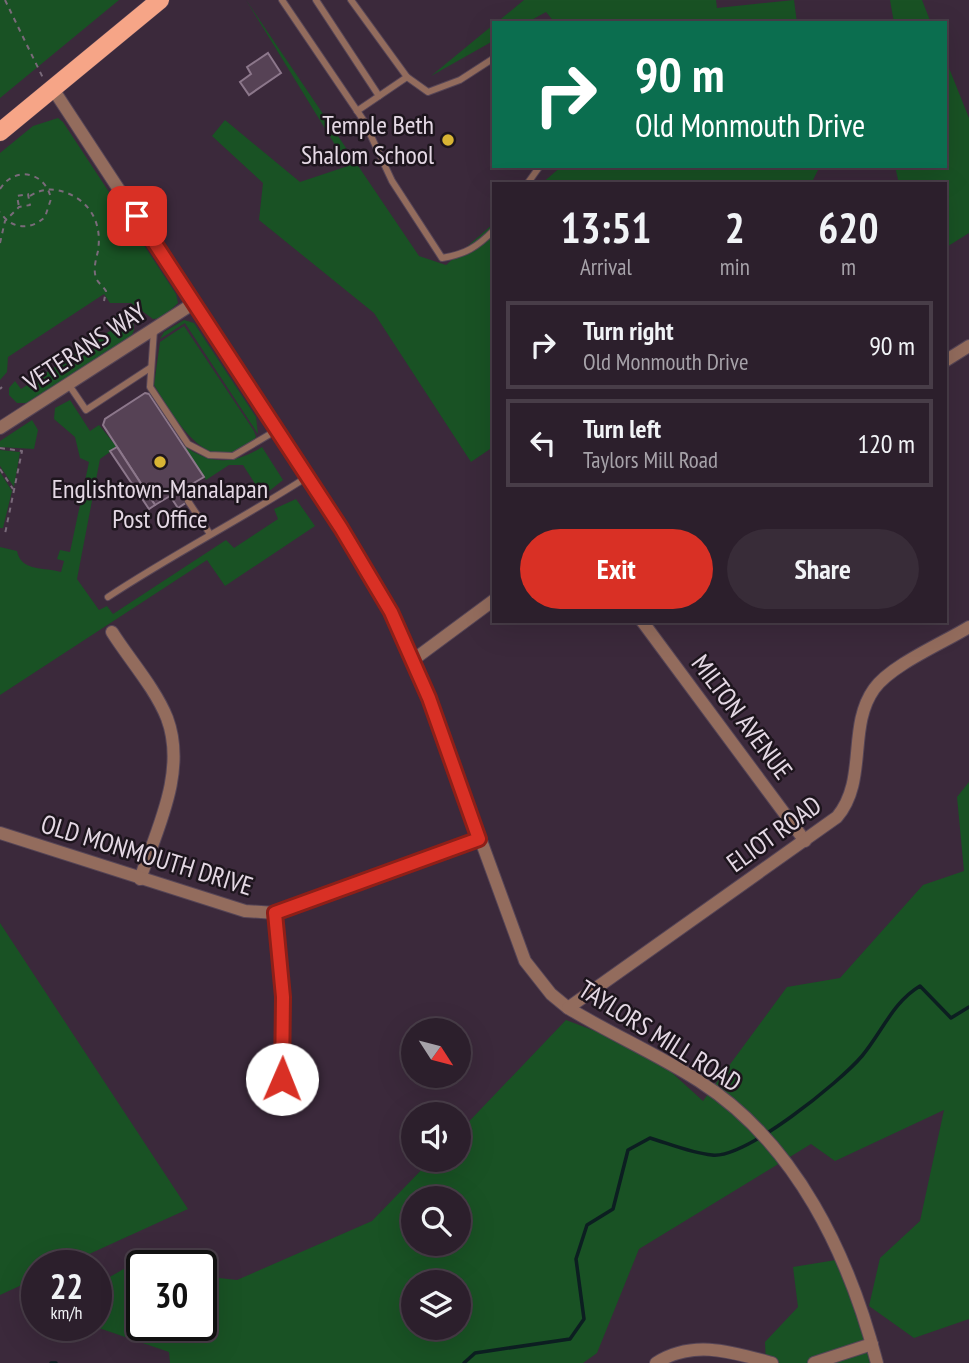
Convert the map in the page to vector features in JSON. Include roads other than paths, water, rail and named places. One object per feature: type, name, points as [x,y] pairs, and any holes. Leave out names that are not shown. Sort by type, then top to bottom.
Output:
[{"type":"main road","points":[[0,132],[49,85],[160,0]]},
{"type":"street","name":"TAYLORS MILL ROAD","points":[[49,85],[370,576],[413,660],[525,961],[551,994],[568,1008],[698,1080],[753,1124],[770,1142],[831,1233],[847,1268],[877,1363]]},
{"type":"street","name":"VETERANS WAY","points":[[0,428],[194,303]]},
{"type":"street","points":[[947,359],[969,346]]},
{"type":"street","points":[[413,660],[492,601]]},
{"type":"street","name":"MILTON AVENUE","points":[[643,623],[805,841]]},
{"type":"street","name":"ELIOT ROAD","points":[[568,1008],[837,817],[848,803],[854,784],[862,716],[874,688],[887,676],[969,627]]},
{"type":"street","points":[[112,632],[166,716],[172,736],[174,765],[171,788],[140,879]]},
{"type":"street","name":"OLD MONMOUTH DRIVE","points":[[0,833],[245,911],[275,913],[479,839]]},
{"type":"street","points":[[275,913],[283,997],[282,1106]]},
{"type":"street","points":[[814,1363],[872,1344]]},
{"type":"street","points":[[656,1363],[670,1354],[692,1347],[735,1353],[772,1363]]},
{"type":"lane","points":[[282,0],[357,111],[391,181],[442,257],[461,255],[477,247],[492,232]]},
{"type":"lane","points":[[316,0],[379,96]]},
{"type":"lane","points":[[351,0],[407,77],[428,92],[460,80],[492,59]]},
{"type":"lane","points":[[357,111],[407,77]]},
{"type":"lane","points":[[154,330],[151,389],[184,439],[200,452],[214,457],[237,455],[277,430]]},
{"type":"lane","points":[[69,385],[86,411],[150,368]]},
{"type":"lane","points":[[108,597],[307,477]]},
{"type":"lane","points":[[188,501],[210,534]]},
{"type":"waterway","points":[[464,1363],[475,1353],[570,1339],[584,1319],[576,1259],[587,1225],[613,1209],[628,1150],[650,1138],[704,1154],[727,1153],[746,1145],[791,1117],[834,1083],[862,1056],[902,1000],[920,986],[951,1018],[969,1007]]},
{"type":"waterway","points":[[51,1363],[56,1363]]},
{"type":"place","name":"Temple Beth Shalom School","points":[[448,140]]},
{"type":"place","name":"Englishtown-Manalapan Post Office","points":[[160,462]]}]
